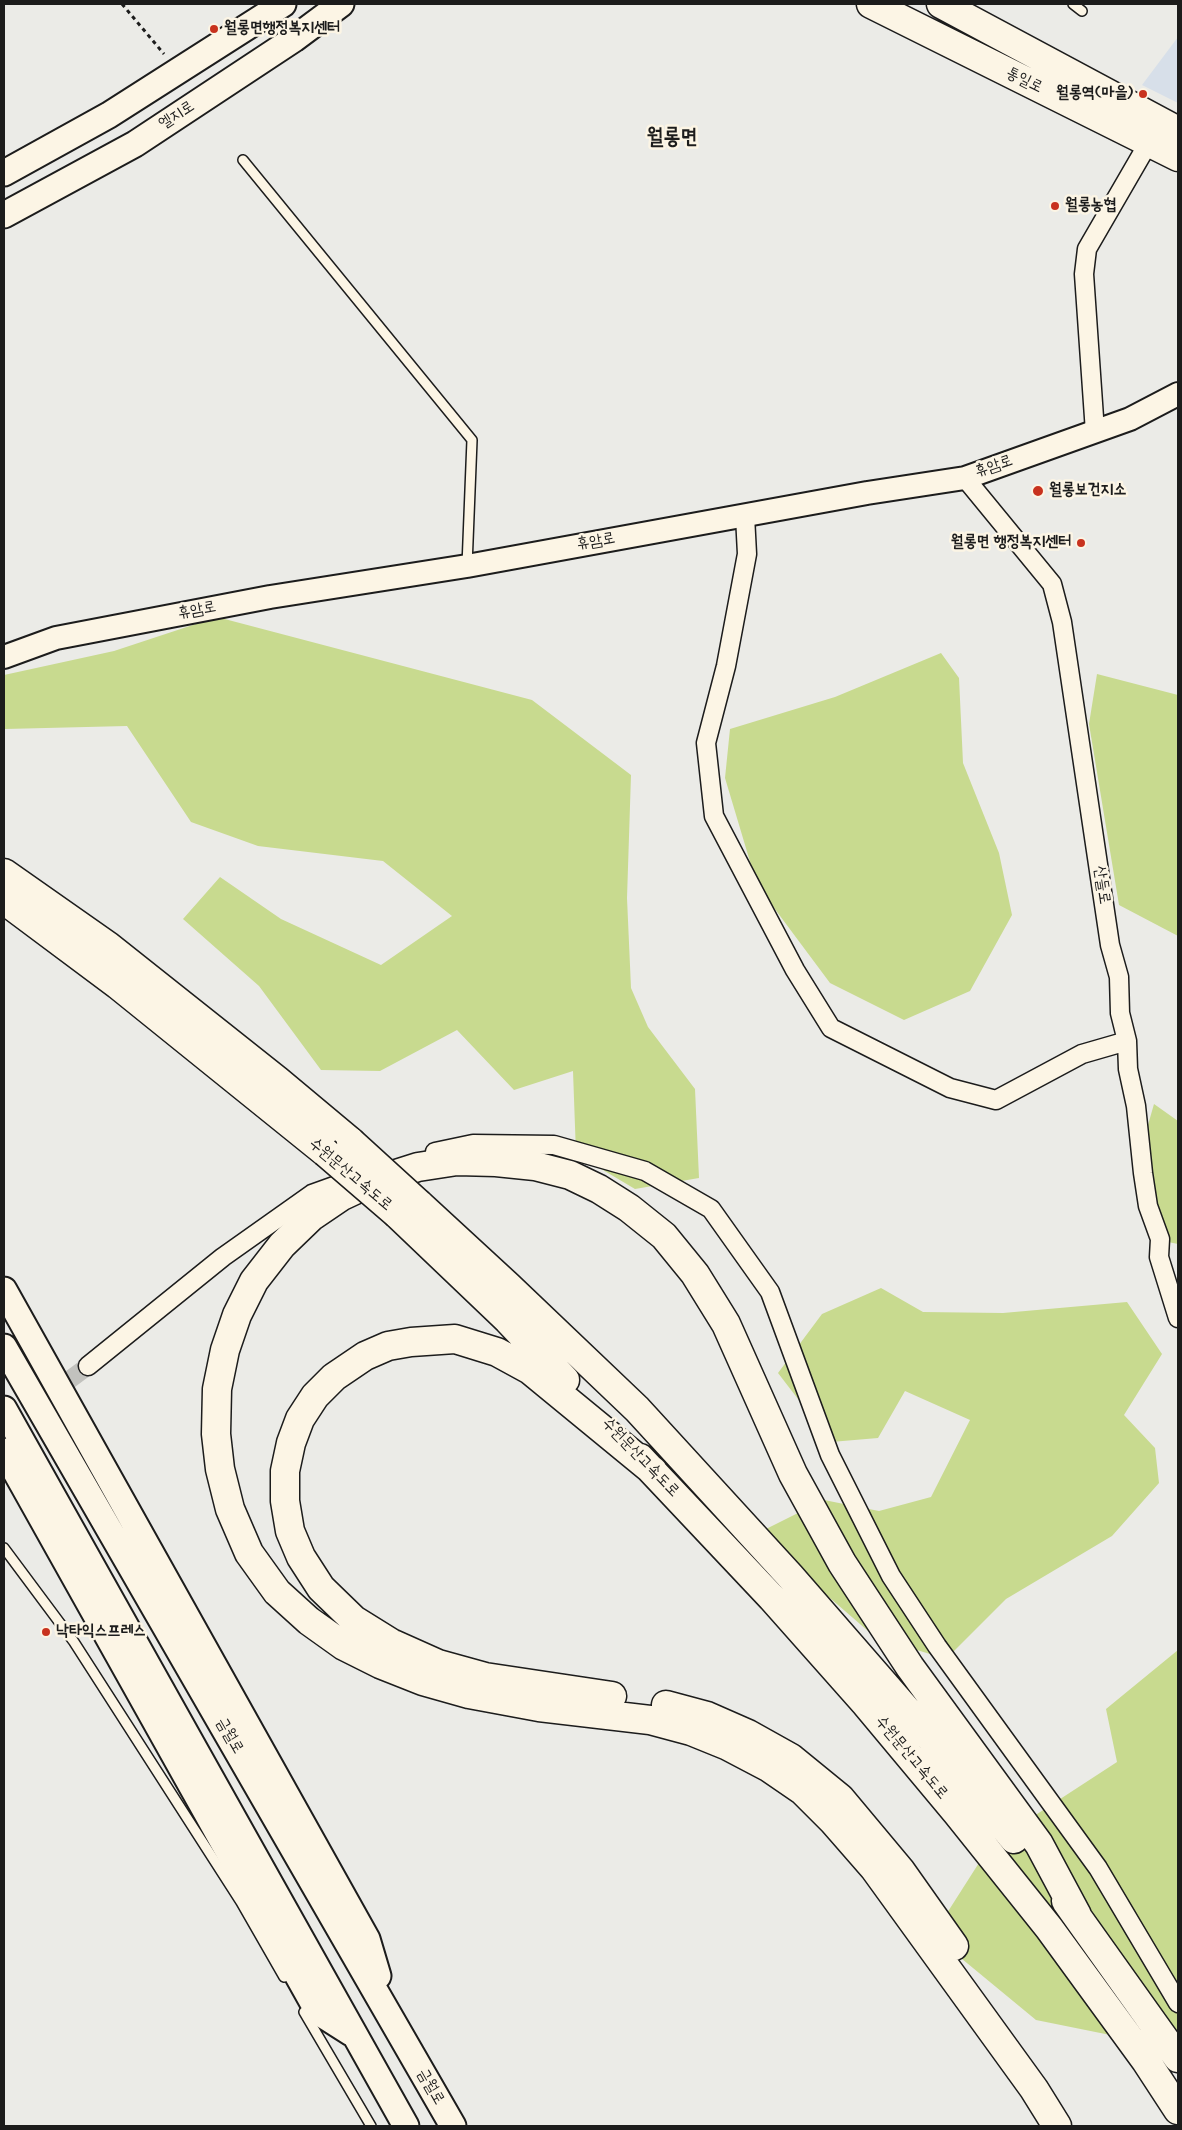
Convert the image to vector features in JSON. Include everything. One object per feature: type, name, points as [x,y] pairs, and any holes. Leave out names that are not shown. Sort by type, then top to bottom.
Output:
[{"type":"main road","points":[[4,173],[110,115],[283,4]]},
{"type":"main road","name":"엘지로","points":[[4,215],[135,144],[286,44],[341,4]]},
{"type":"main road","name":"통일로","points":[[871,4],[1178,157]]},
{"type":"main road","name":"통일로","points":[[940,4],[1178,131]]},
{"type":"main road","name":"수원문산고속도로","points":[[4,873],[108,946],[278,1081],[351,1142],[408,1209],[508,1320],[778,1605],[866,1704],[957,1813],[1049,1928],[1146,2061],[1178,2110]]},
{"type":"main road","name":"수원문산고속도로","points":[[4,900],[118,985],[325,1152],[408,1209],[508,1286],[637,1408],[931,1738],[1077,1914],[1178,2058]]},
{"type":"main road","points":[[1057,2126],[1034,2089],[874,1868],[833,1821],[803,1791],[768,1767],[728,1746],[690,1731],[650,1720],[530,1705],[469,1694],[423,1681],[380,1664],[344,1646],[309,1622],[277,1592],[250,1553],[230,1509],[220,1469],[216,1434],[217,1389],[225,1350],[237,1315],[254,1281],[282,1246],[311,1217],[342,1196],[374,1181],[418,1167],[457,1161],[496,1162],[534,1166],[570,1175],[629,1208],[664,1236],[695,1274],[726,1324],[793,1474],[842,1562],[910,1667],[1039,1844],[1077,1914]]},
{"type":"main road","points":[[4,1290],[367,1939],[390,2017]]},
{"type":"main road","points":[[653,1472],[530,1370],[497,1352],[455,1339],[411,1342],[388,1346],[365,1356],[334,1377],[315,1396],[300,1419],[290,1443],[285,1471],[285,1501],[290,1531],[301,1557],[321,1588],[354,1620],[391,1644],[438,1664],[485,1677],[663,1704],[707,1716],[748,1734],[791,1758],[840,1798],[902,1871],[1052,2085],[1074,2126]]},
{"type":"main road","name":"금월로","points":[[4,1346],[453,2126]]},
{"type":"main road","points":[[4,1409],[406,2126]]},
{"type":"main road","points":[[4,1451],[318,2012],[355,2036]]},
{"type":"street","points":[[1094,432],[1084,274],[1087,250],[1149,142]]},
{"type":"street","name":"휴암로","points":[[4,657],[56,638],[270,597],[467,566],[867,493],[965,478],[1130,419],[1178,394]]},
{"type":"street","name":"산들로","points":[[965,478],[1052,584],[1068,655],[1110,945],[1119,977],[1120,1013],[1127,1041],[1128,1069],[1136,1106],[1148,1206],[1160,1239],[1159,1258],[1178,1318]]},
{"type":"street","points":[[745,516],[747,554],[726,666],[706,743],[714,816],[795,970],[831,1028],[950,1088],[996,1100],[1082,1054],[1127,1041]]},
{"type":"street","points":[[88,1366],[223,1257],[312,1194],[413,1157],[473,1144],[554,1145],[645,1171],[711,1209],[770,1292],[830,1455],[891,1576],[936,1646],[1098,1868],[1178,2003]]},
{"type":"lane","points":[[1073,4],[1082,10]]},
{"type":"lane","points":[[243,160],[472,440],[467,566]]},
{"type":"lane","points":[[4,1548],[74,1642],[241,1902],[291,1988]]},
{"type":"lane","points":[[301,2005],[371,2126]]},
{"type":"path","points":[[122,4],[179,72]]},
{"type":"shaded area","points":[[1178,37],[1178,103],[1142,85]]},
{"type":"green space","points":[[217,617],[532,700],[631,775],[627,898],[631,988],[648,1027],[695,1089],[699,1178],[635,1189],[576,1154],[573,1071],[514,1090],[457,1030],[380,1071],[321,1070],[259,986],[183,919],[220,877],[281,919],[381,965],[452,916],[383,861],[258,846],[191,822],[127,726],[5,729],[4,675],[114,651]]},
{"type":"green space","points":[[941,653],[959,678],[963,763],[999,853],[1012,915],[970,991],[904,1020],[830,983],[757,885],[725,778],[730,729],[835,697]]},
{"type":"green space","points":[[1097,674],[1178,695],[1178,936],[1119,905],[1089,724]]},
{"type":"green space","points":[[1154,1104],[1178,1121],[1178,1244],[1168,1242],[1146,1191],[1146,1132]]},
{"type":"green space","points":[[881,1288],[923,1312],[1003,1313],[1127,1302],[1162,1354],[1124,1415],[1155,1448],[1159,1483],[1112,1536],[1006,1599],[946,1659],[875,1637],[756,1534],[824,1500],[879,1511],[931,1497],[970,1420],[905,1391],[878,1438],[831,1442],[778,1373],[822,1314]]},
{"type":"green space","points":[[1178,1650],[1178,2043],[1140,2041],[1036,2020],[933,1935],[991,1844],[1117,1762],[1106,1709]]},
{"type":"tunnel","points":[[4,1428],[88,1366]]},
{"type":"place","name":"월롱면행정복지센터","points":[[214,29]]},
{"type":"place","name":"월롱역(마을)","points":[[1143,94]]},
{"type":"place","name":"월롱농협","points":[[1055,206]]},
{"type":"place","name":"월롱보건지소","points":[[1038,491]]},
{"type":"place","name":"월롱면 행정복지센터","points":[[1081,543]]},
{"type":"place","name":"낙타익스프레스","points":[[46,1632]]},
{"type":"district","name":"월롱면","points":[[672,139]]}]
